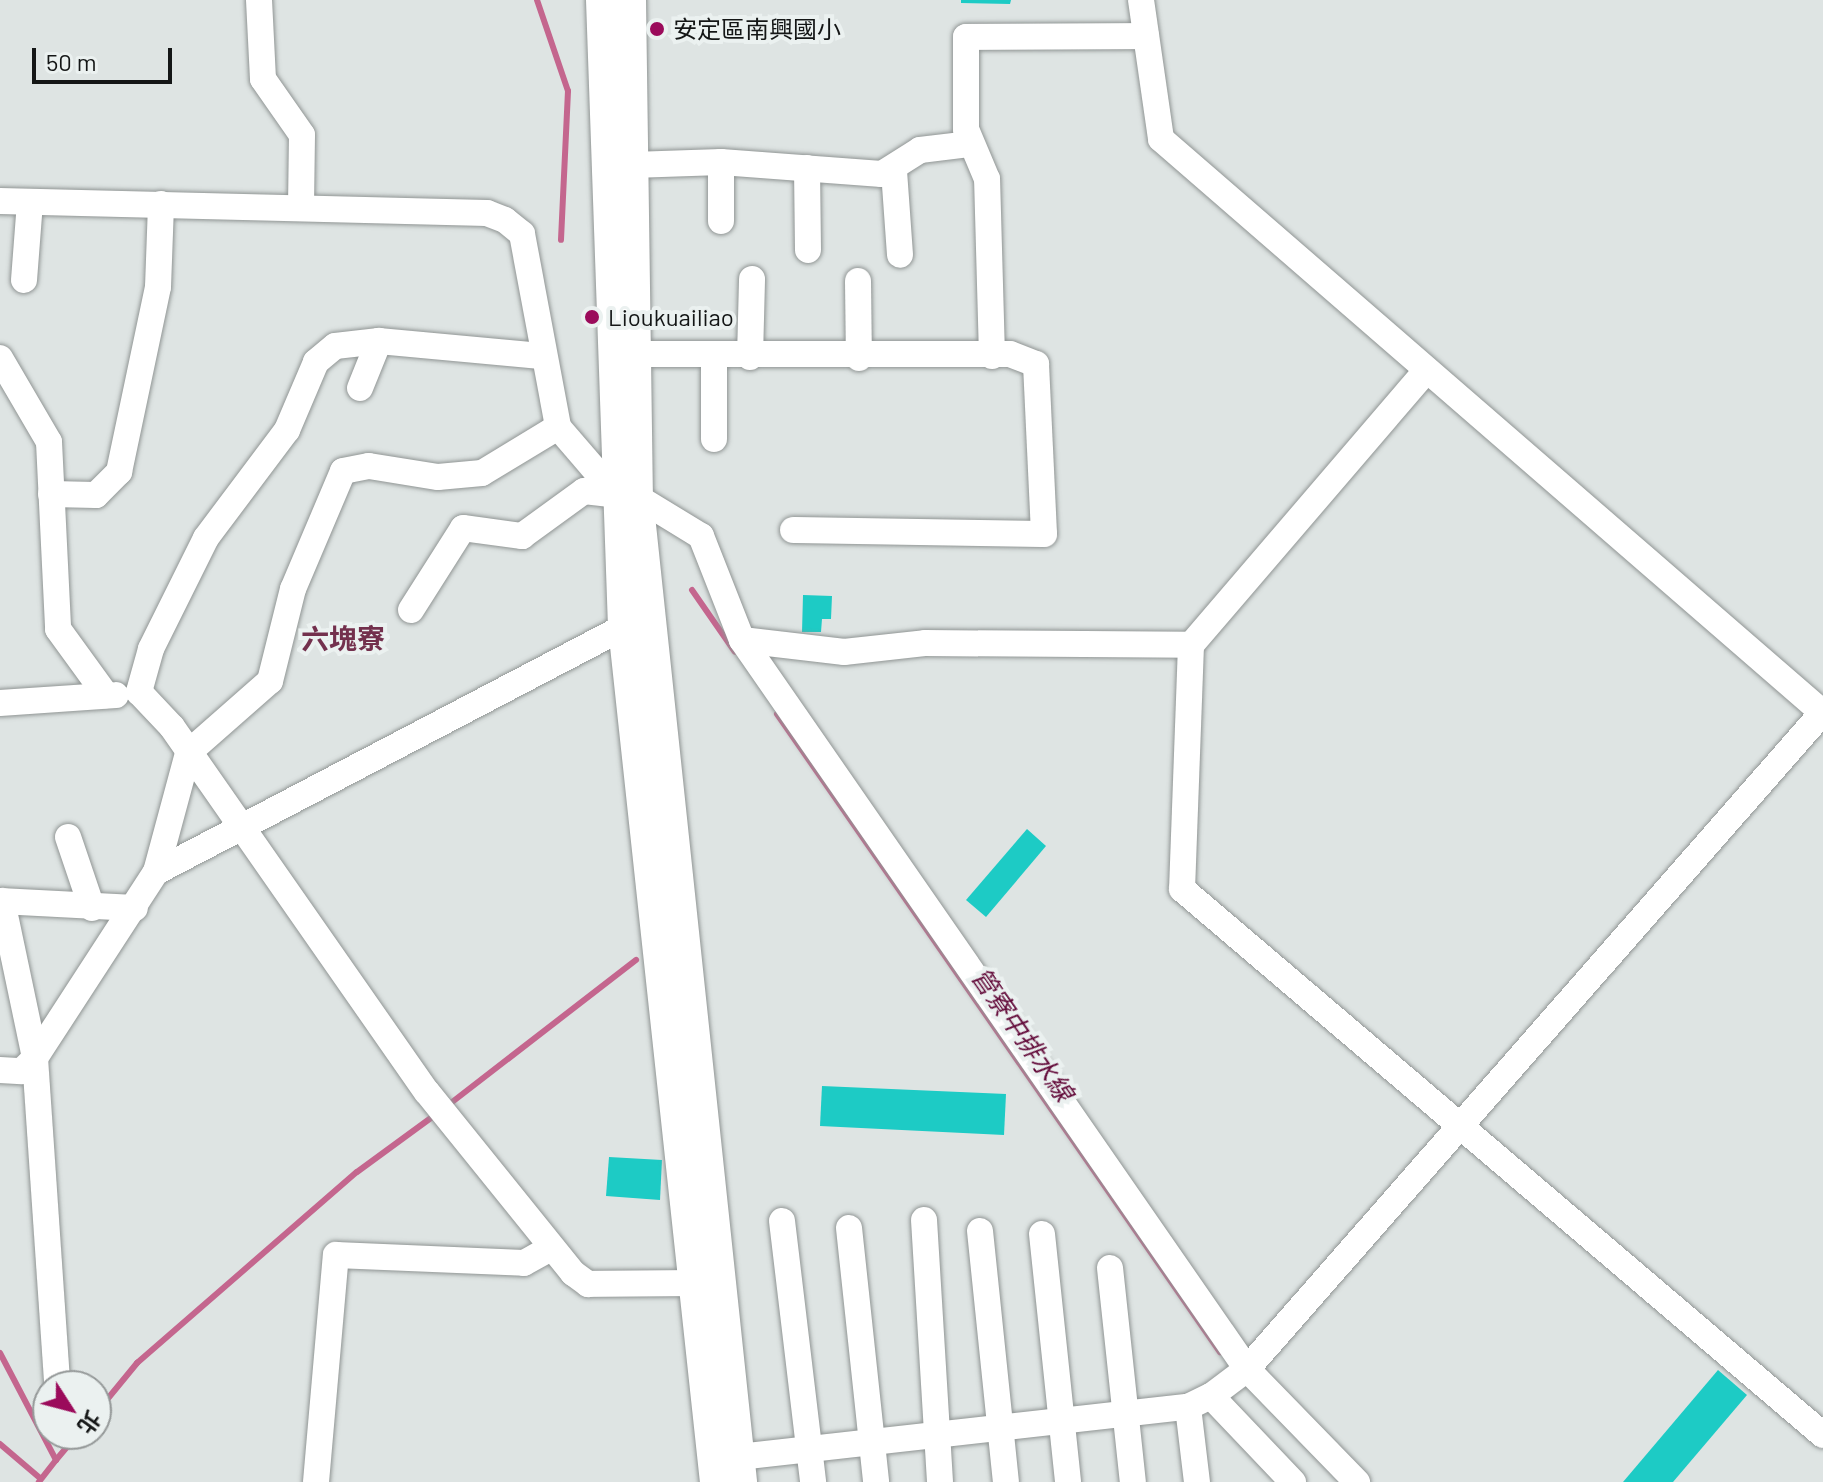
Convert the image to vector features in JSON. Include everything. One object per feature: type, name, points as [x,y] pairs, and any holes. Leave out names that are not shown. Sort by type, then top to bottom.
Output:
[{"type":"main road","points":[[602,0],[626,494],[727,1470]]},
{"type":"main road","points":[[630,0],[634,354],[626,494],[624,627],[708,1284]]},
{"type":"street","points":[[259,0],[263,79],[302,135],[301,207]]},
{"type":"street","points":[[727,1470],[809,1446],[935,1435],[1199,1401],[1247,1369],[1823,713],[1425,372],[1161,139],[1141,0]]},
{"type":"street","points":[[992,356],[987,179],[969,144],[968,32],[1146,36]]},
{"type":"street","points":[[632,165],[721,162],[894,171],[920,150],[969,144]]},
{"type":"street","points":[[721,162],[721,221]]},
{"type":"street","points":[[807,168],[808,250]]},
{"type":"street","points":[[894,171],[900,255]]},
{"type":"street","points":[[0,201],[487,213],[505,220],[522,234],[541,356],[558,427],[626,494],[701,536],[742,640],[1247,1369],[1357,1482]]},
{"type":"street","points":[[24,280],[30,202]]},
{"type":"street","points":[[51,494],[96,495],[119,472],[158,287],[161,204]]},
{"type":"street","points":[[750,357],[752,279]]},
{"type":"street","points":[[858,281],[859,358]]},
{"type":"street","points":[[139,692],[151,649],[206,538],[287,430],[316,362],[335,346],[379,341],[541,356]]},
{"type":"street","points":[[360,388],[379,341]]},
{"type":"street","points":[[634,354],[859,358],[992,356],[1027,358],[1041,376],[1044,534],[793,530]]},
{"type":"street","points":[[714,356],[714,439]]},
{"type":"street","points":[[0,358],[42,422],[51,494],[58,629],[106,695]]},
{"type":"street","points":[[1425,372],[1191,645],[1182,889],[1463,1124],[1823,1435]]},
{"type":"street","points":[[0,1070],[22,1071],[35,1058],[135,908],[156,872],[188,753],[270,681],[293,589],[343,471],[369,466],[438,477],[482,473],[558,427]]},
{"type":"street","points":[[411,610],[463,528],[522,536],[584,491],[626,494]]},
{"type":"street","points":[[156,872],[237,826],[624,627]]},
{"type":"street","points":[[742,640],[844,652],[925,643],[1191,645]]},
{"type":"street","points":[[0,703],[139,692]]},
{"type":"street","points":[[139,692],[188,753],[441,1110],[551,1248],[588,1284],[708,1284]]},
{"type":"street","points":[[68,837],[92,908]]},
{"type":"street","points":[[56,1370],[35,1058],[1,901],[135,908]]},
{"type":"street","points":[[924,1220],[940,1482]]},
{"type":"street","points":[[782,1221],[813,1482]]},
{"type":"street","points":[[849,1228],[876,1482]]},
{"type":"street","points":[[980,1231],[1006,1482]]},
{"type":"street","points":[[1042,1234],[1068,1482]]},
{"type":"street","points":[[316,1482],[336,1255],[524,1263],[551,1248]]},
{"type":"street","points":[[1110,1268],[1133,1482]]},
{"type":"street","points":[[1199,1401],[1256,1446],[1293,1482]]},
{"type":"street","points":[[1197,1482],[1199,1401]]},
{"type":"street","points":[[1256,1446],[1260,1482]]},
{"type":"building","points":[[961,0],[1011,0],[1010,4],[961,3]]},
{"type":"building","points":[[803,595],[832,596],[831,619],[822,619],[821,632],[802,632]]},
{"type":"building","points":[[1027,829],[1046,846],[986,917],[966,900]]},
{"type":"building","points":[[822,1086],[1006,1094],[1004,1135],[820,1126]]},
{"type":"building","points":[[609,1157],[662,1160],[660,1200],[606,1196]]},
{"type":"building","points":[[1718,1370],[1747,1395],[1673,1482],[1623,1482]]},
{"type":"waterway","points":[[537,0],[568,91],[561,240]]},
{"type":"waterway","name":"管寮中排水線","points":[[692,590],[735,652]]},
{"type":"waterway","name":"管寮中排水線","points":[[777,714],[1220,1352]]},
{"type":"waterway","points":[[447,1106],[636,960]]},
{"type":"waterway","points":[[112,1393],[137,1363],[357,1172],[435,1115]]},
{"type":"waterway","points":[[0,1353],[56,1460],[39,1482]]},
{"type":"waterway","points":[[0,1444],[40,1478]]},
{"type":"waterway","points":[[56,1460],[64,1450]]},
{"type":"place","name":"安定區南興國小","points":[[657,29]]},
{"type":"place","name":"Lioukuailiao","points":[[592,317]]},
{"type":"district","name":"六塊寮","points":[[343,638]]}]
